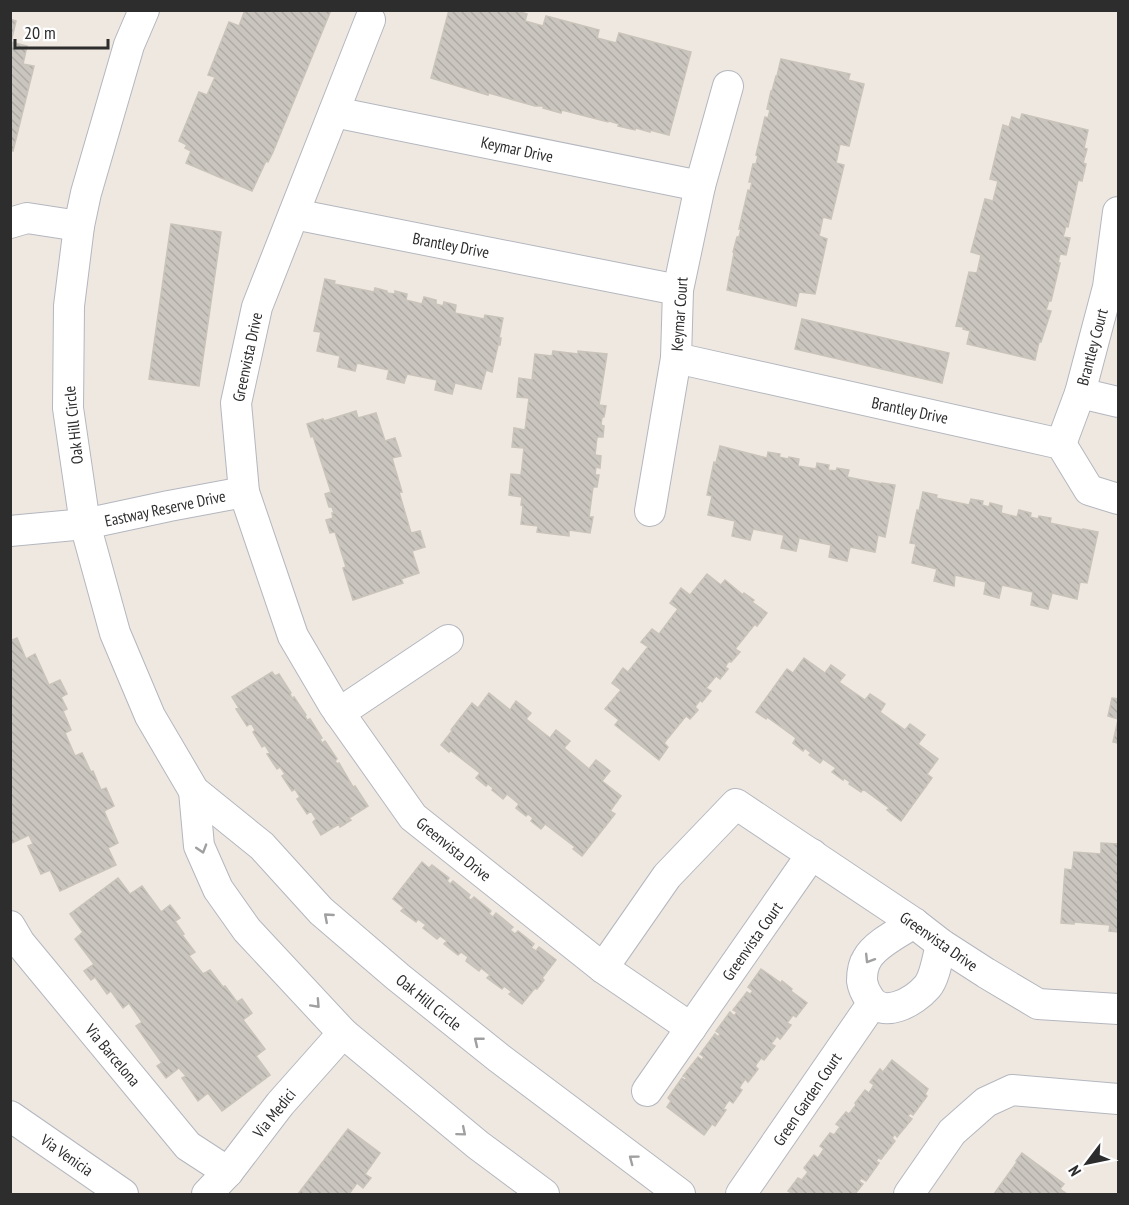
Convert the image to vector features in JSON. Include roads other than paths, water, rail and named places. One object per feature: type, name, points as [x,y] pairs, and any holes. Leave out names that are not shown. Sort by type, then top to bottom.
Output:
[{"type":"street","name":"Oak Hill Circle","points":[[144,10],[129,45],[86,193],[79,226],[69,306],[68,408],[85,524],[115,633],[150,716],[194,791],[262,846],[321,911],[398,977],[499,1058],[680,1194]]},
{"type":"street","name":"Greenvista Drive","points":[[370,20],[257,307],[236,403],[244,492],[293,636],[339,713],[413,817],[603,968],[667,876],[736,804],[914,923],[941,944],[1038,1004],[1119,1009]]},
{"type":"street","name":"Keymar Court","points":[[650,511],[676,358],[678,290],[700,186],[728,86]]},
{"type":"street","name":"Keymar Drive","points":[[334,112],[700,186]]},
{"type":"street","name":"Brantley Court","points":[[1061,444],[1080,393],[1113,288],[1119,212]]},
{"type":"street","name":"Brantley Drive","points":[[294,214],[678,290]]},
{"type":"street","points":[[10,223],[27,218],[79,226]]},
{"type":"street","name":"Brantley Drive","points":[[676,358],[1061,444]]},
{"type":"street","points":[[1080,393],[1119,402]]},
{"type":"street","points":[[1061,444],[1089,490],[1119,500]]},
{"type":"street","name":"Eastway Reserve Drive","points":[[10,531],[85,524],[244,492]]},
{"type":"street","points":[[339,713],[448,640]]},
{"type":"street","name":"Oak Hill Circle","points":[[194,791],[199,846],[218,889],[247,930],[343,1033],[478,1145],[544,1194]]},
{"type":"street","name":"Greenvista Court","points":[[647,1091],[812,854]]},
{"type":"street","points":[[914,923],[881,944],[867,959],[862,974],[863,988],[872,1004],[885,1009],[913,1000],[928,986],[941,944]]},
{"type":"street","name":"Via Barcelona","points":[[10,926],[20,943],[188,1146],[228,1172]]},
{"type":"street","points":[[603,968],[691,1029]]},
{"type":"street","name":"Green Garden Court","points":[[741,1194],[872,1004]]},
{"type":"street","name":"Via Medici","points":[[207,1194],[228,1172],[280,1104],[343,1033]]},
{"type":"street","points":[[909,1194],[952,1132],[986,1102],[1012,1090],[1119,1099]]},
{"type":"street","name":"Via Venicia","points":[[10,1116],[123,1194]]}]
